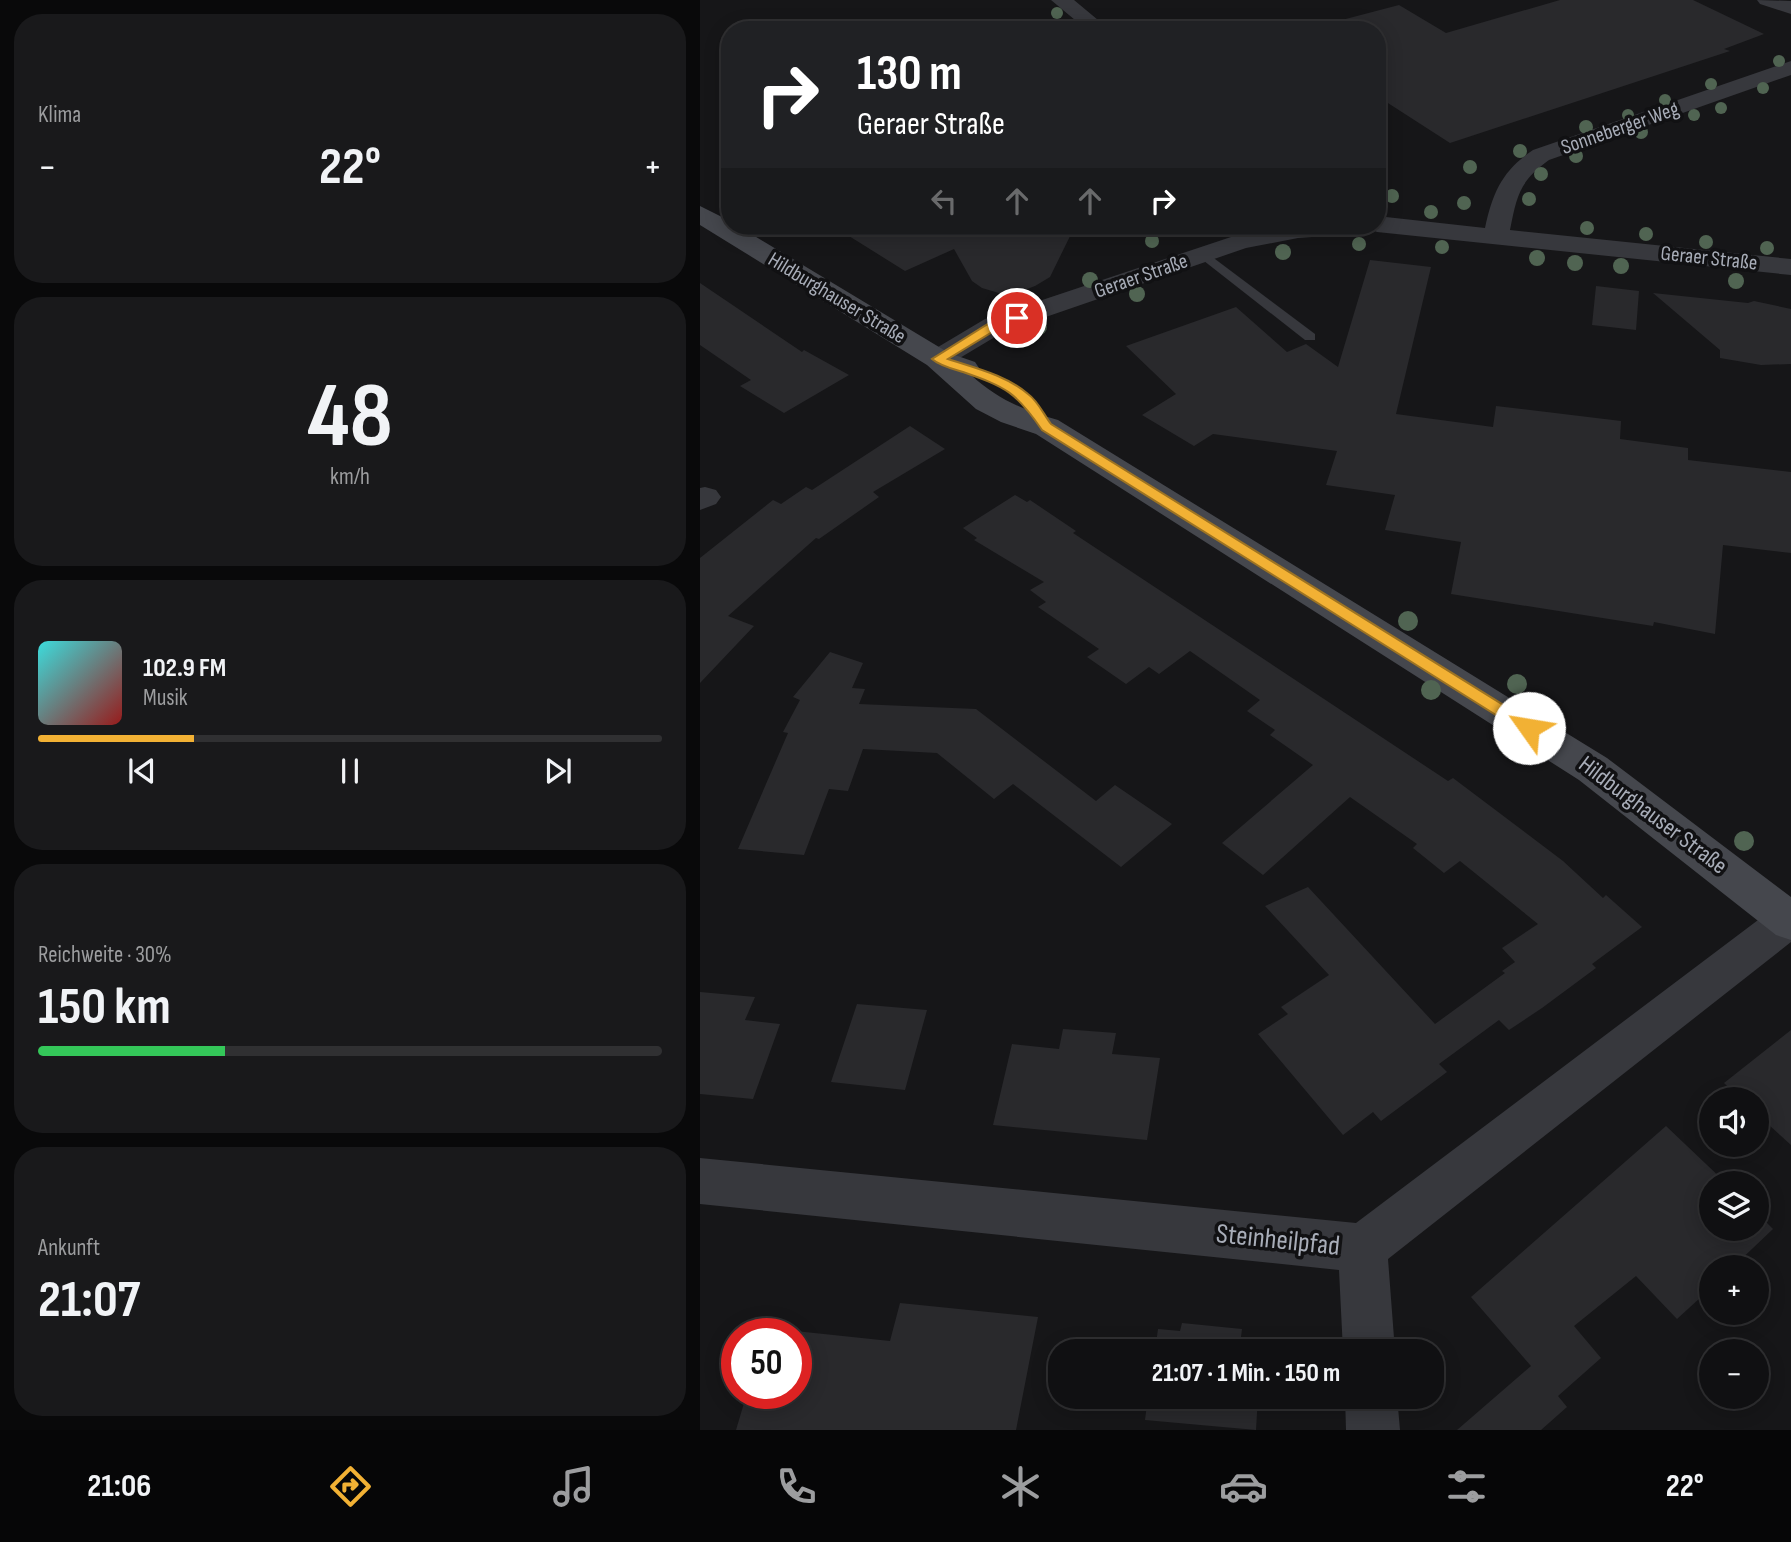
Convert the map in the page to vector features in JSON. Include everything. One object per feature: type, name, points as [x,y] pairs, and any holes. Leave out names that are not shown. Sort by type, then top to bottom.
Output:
[{"type":"main road","name":"Hildburghauser Straße","points":[[700,214],[721,227]]},
{"type":"main road","name":"Hildburghauser Straße","points":[[734,235],[938,359],[971,394],[1007,416],[1046,427],[1593,769],[1790,921]]},
{"type":"street","points":[[1061,0],[1088,21]]},
{"type":"street","points":[[1767,0],[1791,8]]},
{"type":"street","name":"Sonneberger Weg","points":[[1496,235],[1509,181],[1520,168],[1541,155],[1791,68]]},
{"type":"street","name":"Geraer Straße","points":[[1386,225],[1791,267]]},
{"type":"street","name":"Geraer Straße","points":[[938,359],[995,325],[1240,242],[1274,235]]},
{"type":"street","name":"Steinheilpfad","points":[[700,1181],[1363,1248],[1790,921]]},
{"type":"street","points":[[1363,1248],[1368,1339]]},
{"type":"street","points":[[1372,1409],[1373,1430]]},
{"type":"lane","points":[[1203,254],[1310,337]]},
{"type":"building","points":[[1560,0],[1693,0],[1764,34],[1724,49],[1730,51],[1450,143],[1386,102],[1386,21],[1338,21],[1399,5],[1446,33]]},
{"type":"building","points":[[847,235],[1071,235],[1050,277],[1009,296],[982,288],[972,281],[954,249],[905,271]]},
{"type":"building","points":[[1370,260],[1431,267],[1396,414],[1493,427],[1496,406],[1621,421],[1620,439],[1688,448],[1688,460],[1791,472],[1791,553],[1723,545],[1715,634],[1654,622],[1653,626],[1451,594],[1461,542],[1385,530],[1395,495],[1326,485],[1337,451],[1213,434],[1194,446],[1142,415],[1176,394],[1126,346],[1236,307],[1287,352],[1306,344],[1338,367]]},
{"type":"building","points":[[700,283],[802,352],[804,350],[849,375],[784,413],[740,386],[751,380],[700,345]]},
{"type":"building","points":[[1596,286],[1639,291],[1636,330],[1592,325]]},
{"type":"building","points":[[1653,293],[1748,303],[1754,301],[1791,309],[1791,364],[1761,365],[1720,358],[1720,350]]},
{"type":"building","points":[[910,426],[945,449],[873,492],[879,497],[819,539],[816,538],[728,616],[754,626],[700,683],[700,558],[773,500],[781,504],[806,487],[812,490]]},
{"type":"building","points":[[1015,495],[1027,502],[1030,500],[1076,531],[1073,533],[1448,781],[1453,778],[1563,861],[1603,898],[1606,895],[1642,927],[1592,964],[1596,968],[1542,1008],[1509,1030],[1499,1020],[1439,1064],[1447,1072],[1381,1121],[1373,1112],[1343,1135],[1258,1034],[1288,1014],[1281,1007],[1329,975],[1265,906],[1308,887],[1435,1024],[1505,973],[1502,971],[1515,962],[1502,948],[1538,924],[1460,861],[1444,873],[1413,848],[1417,844],[1350,797],[1263,875],[1222,843],[1313,765],[1270,735],[1275,730],[1247,711],[1260,700],[1190,651],[1159,674],[1149,667],[1126,684],[1087,657],[1099,649],[1038,607],[1046,602],[1030,590],[1044,582],[974,540],[977,538],[963,528]]},
{"type":"building","points":[[830,652],[863,663],[852,688],[865,689],[859,704],[976,709],[1096,801],[1115,785],[1172,824],[1121,867],[1013,784],[994,799],[937,753],[863,749],[848,791],[829,789],[804,855],[738,849],[788,733],[783,732],[800,700],[793,697]]},
{"type":"building","points":[[700,992],[755,997],[745,1020],[780,1024],[753,1099],[700,1094]]},
{"type":"building","points":[[857,1004],[927,1010],[905,1090],[831,1082]]},
{"type":"building","points":[[1063,1029],[1116,1033],[1112,1054],[1160,1058],[1147,1140],[993,1125],[1012,1044],[1059,1049]]},
{"type":"building","points":[[1791,1030],[1791,1145],[1769,1125],[1769,1087],[1728,1087],[1724,1083]]},
{"type":"building","points":[[1666,1126],[1713,1171],[1699,1171],[1699,1241],[1760,1241],[1746,1255],[1699,1255],[1699,1299],[1677,1319],[1636,1276],[1574,1326],[1601,1358],[1558,1396],[1567,1407],[1541,1430],[1457,1430],[1531,1366],[1471,1297]]},
{"type":"building","points":[[900,1303],[1038,1317],[1016,1430],[736,1430],[742,1409],[812,1409],[812,1333],[890,1341]]},
{"type":"building","points":[[1182,1323],[1242,1329],[1241,1337],[1263,1339],[1157,1339],[1158,1329],[1180,1331]]},
{"type":"building","points":[[1146,1409],[1257,1409],[1256,1430],[1145,1420]]},
{"type":"route","points":[[1017,318],[995,325],[938,359],[996,380],[1026,397],[1046,427],[1529,728]]}]
